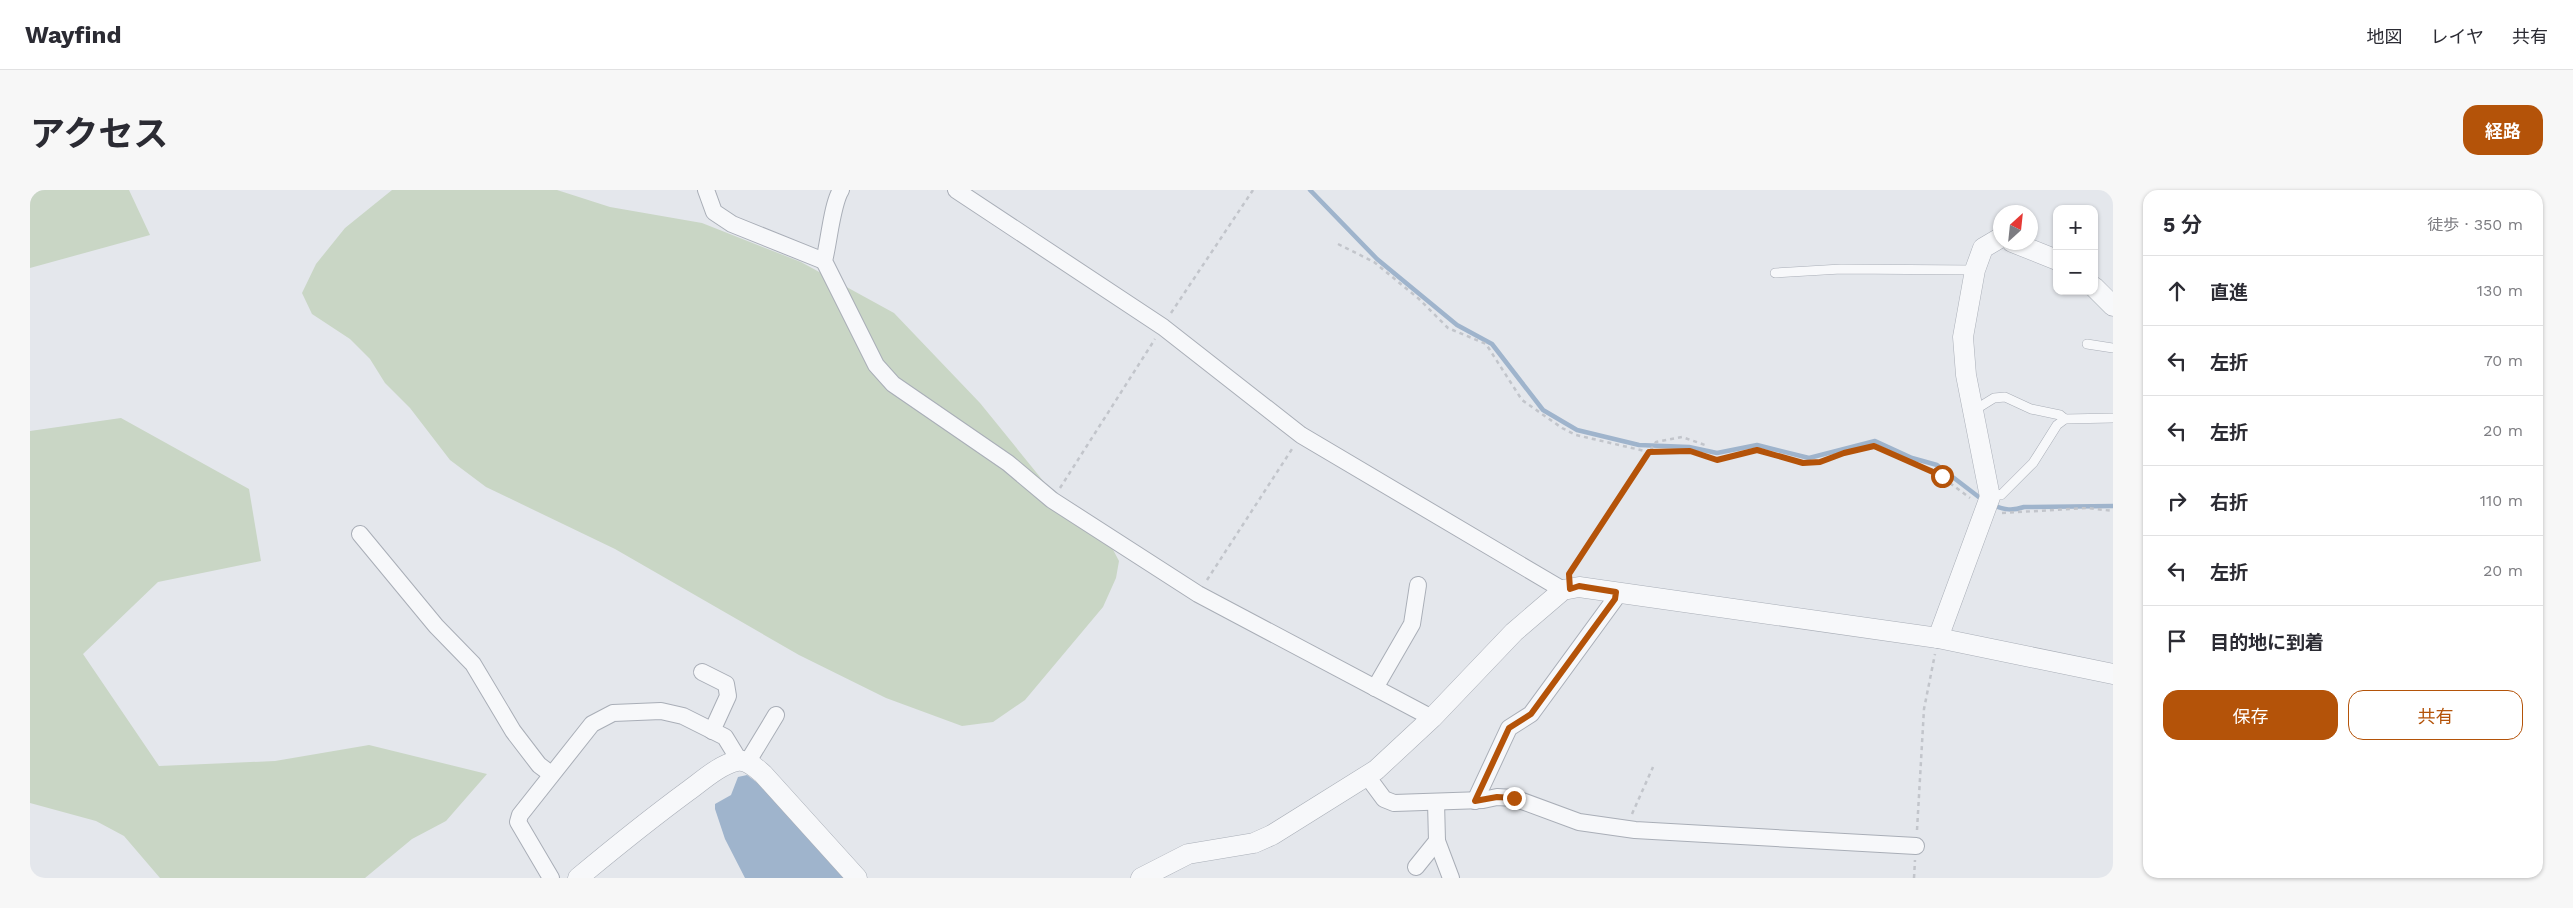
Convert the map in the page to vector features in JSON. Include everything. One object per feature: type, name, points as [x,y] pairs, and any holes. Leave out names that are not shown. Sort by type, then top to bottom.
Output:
[{"type":"street","points":[[706,190],[714,212],[732,224],[824,261],[876,365],[893,384],[1008,463],[1052,500],[1198,594],[1432,718]]},
{"type":"street","points":[[824,261],[831,235],[835,198],[841,190]]},
{"type":"street","points":[[956,190],[1163,327],[1302,435],[1566,589]]},
{"type":"street","points":[[1938,638],[1988,500],[1966,375],[1963,337],[1975,270],[1983,248],[1993,242]]},
{"type":"street","points":[[2032,250],[2053,258]]},
{"type":"street","points":[[2098,291],[2113,306]]},
{"type":"street","points":[[360,534],[436,626],[473,664],[513,731],[539,765],[550,774]]},
{"type":"street","points":[[1375,688],[1412,624],[1418,585]]},
{"type":"street","points":[[1141,878],[1188,854],[1254,842],[1272,835],[1376,770],[1432,718],[1514,632],[1566,589],[1579,586],[1938,638],[2113,674]]},
{"type":"street","points":[[1475,801],[1509,728],[1531,714],[1615,599],[1616,592]]},
{"type":"street","points":[[702,672],[726,684],[728,696],[712,731]]},
{"type":"street","points":[[551,878],[518,822],[520,815],[550,774],[592,724],[613,713],[661,711],[683,716],[725,737],[743,762],[763,774],[857,878]]},
{"type":"street","points":[[578,878],[642,825],[725,765],[743,762],[776,715]]},
{"type":"street","points":[[1366,776],[1384,799],[1394,803],[1475,801],[1497,797],[1514,798],[1580,822],[1626,829],[1916,846]]},
{"type":"street","points":[[1436,802],[1437,841],[1451,878]]},
{"type":"street","points":[[1416,867],[1437,841]]},
{"type":"lane","points":[[1775,273],[1841,269],[1975,270]]},
{"type":"lane","points":[[2087,344],[2113,348]]},
{"type":"lane","points":[[1973,411],[1994,398],[2004,397],[2031,409],[2060,414],[2065,418],[2113,418]]},
{"type":"lane","points":[[1988,500],[2001,495],[2033,463],[2049,436],[2065,418]]},
{"type":"path","points":[[1052,500],[1253,190]]},
{"type":"path","points":[[1338,244],[1374,262],[1419,299],[1448,328],[1486,344],[1522,400],[1562,428],[1576,435],[1649,452],[1690,451],[1717,460],[1757,450],[1803,463],[1820,462],[1844,453],[1874,446],[1909,463],[1932,469],[1963,495],[1988,500],[2004,514],[2088,508],[2113,511]]},
{"type":"path","points":[[1198,594],[1302,435]]},
{"type":"path","points":[[1566,589],[1569,574],[1656,442],[1682,437],[1708,446]]},
{"type":"path","points":[[1914,878],[1924,709],[1938,638]]},
{"type":"path","points":[[1626,829],[1653,767]]},
{"type":"green space","points":[[30,190],[129,190],[150,235],[30,268]]},
{"type":"green space","points":[[392,190],[557,190],[610,207],[702,223],[801,262],[894,313],[980,403],[1053,493],[1109,542],[1119,561],[1116,578],[1103,607],[1025,700],[993,722],[962,726],[886,698],[799,655],[615,549],[486,487],[450,460],[410,408],[385,383],[370,359],[350,339],[312,314],[302,293],[316,264],[345,228]]},
{"type":"green space","points":[[121,418],[249,489],[261,561],[158,582],[83,654],[159,766],[275,761],[369,745],[487,774],[446,821],[412,839],[365,878],[160,878],[124,836],[96,821],[30,803],[30,431]]},
{"type":"water","points":[[747,775],[759,784],[845,878],[745,878],[725,839],[715,804],[731,795],[738,777]]},
{"type":"waterway","points":[[1310,190],[1377,259],[1457,325],[1492,344],[1543,410],[1577,430],[1639,445],[1689,447],[1717,453],[1757,445],[1809,458],[1875,441],[1912,458],[1937,465],[1984,501]]},
{"type":"waterway","points":[[1993,505],[2005,509],[2113,506]]},
{"type":"route","points":[[1514,798],[1497,797],[1475,801],[1509,728],[1531,714],[1615,599],[1616,592],[1579,586],[1570,589],[1569,574],[1649,452],[1690,451],[1717,460],[1733,458],[1757,450],[1803,463],[1820,462],[1844,453],[1874,446],[1909,463],[1932,469],[1942,476]]}]
